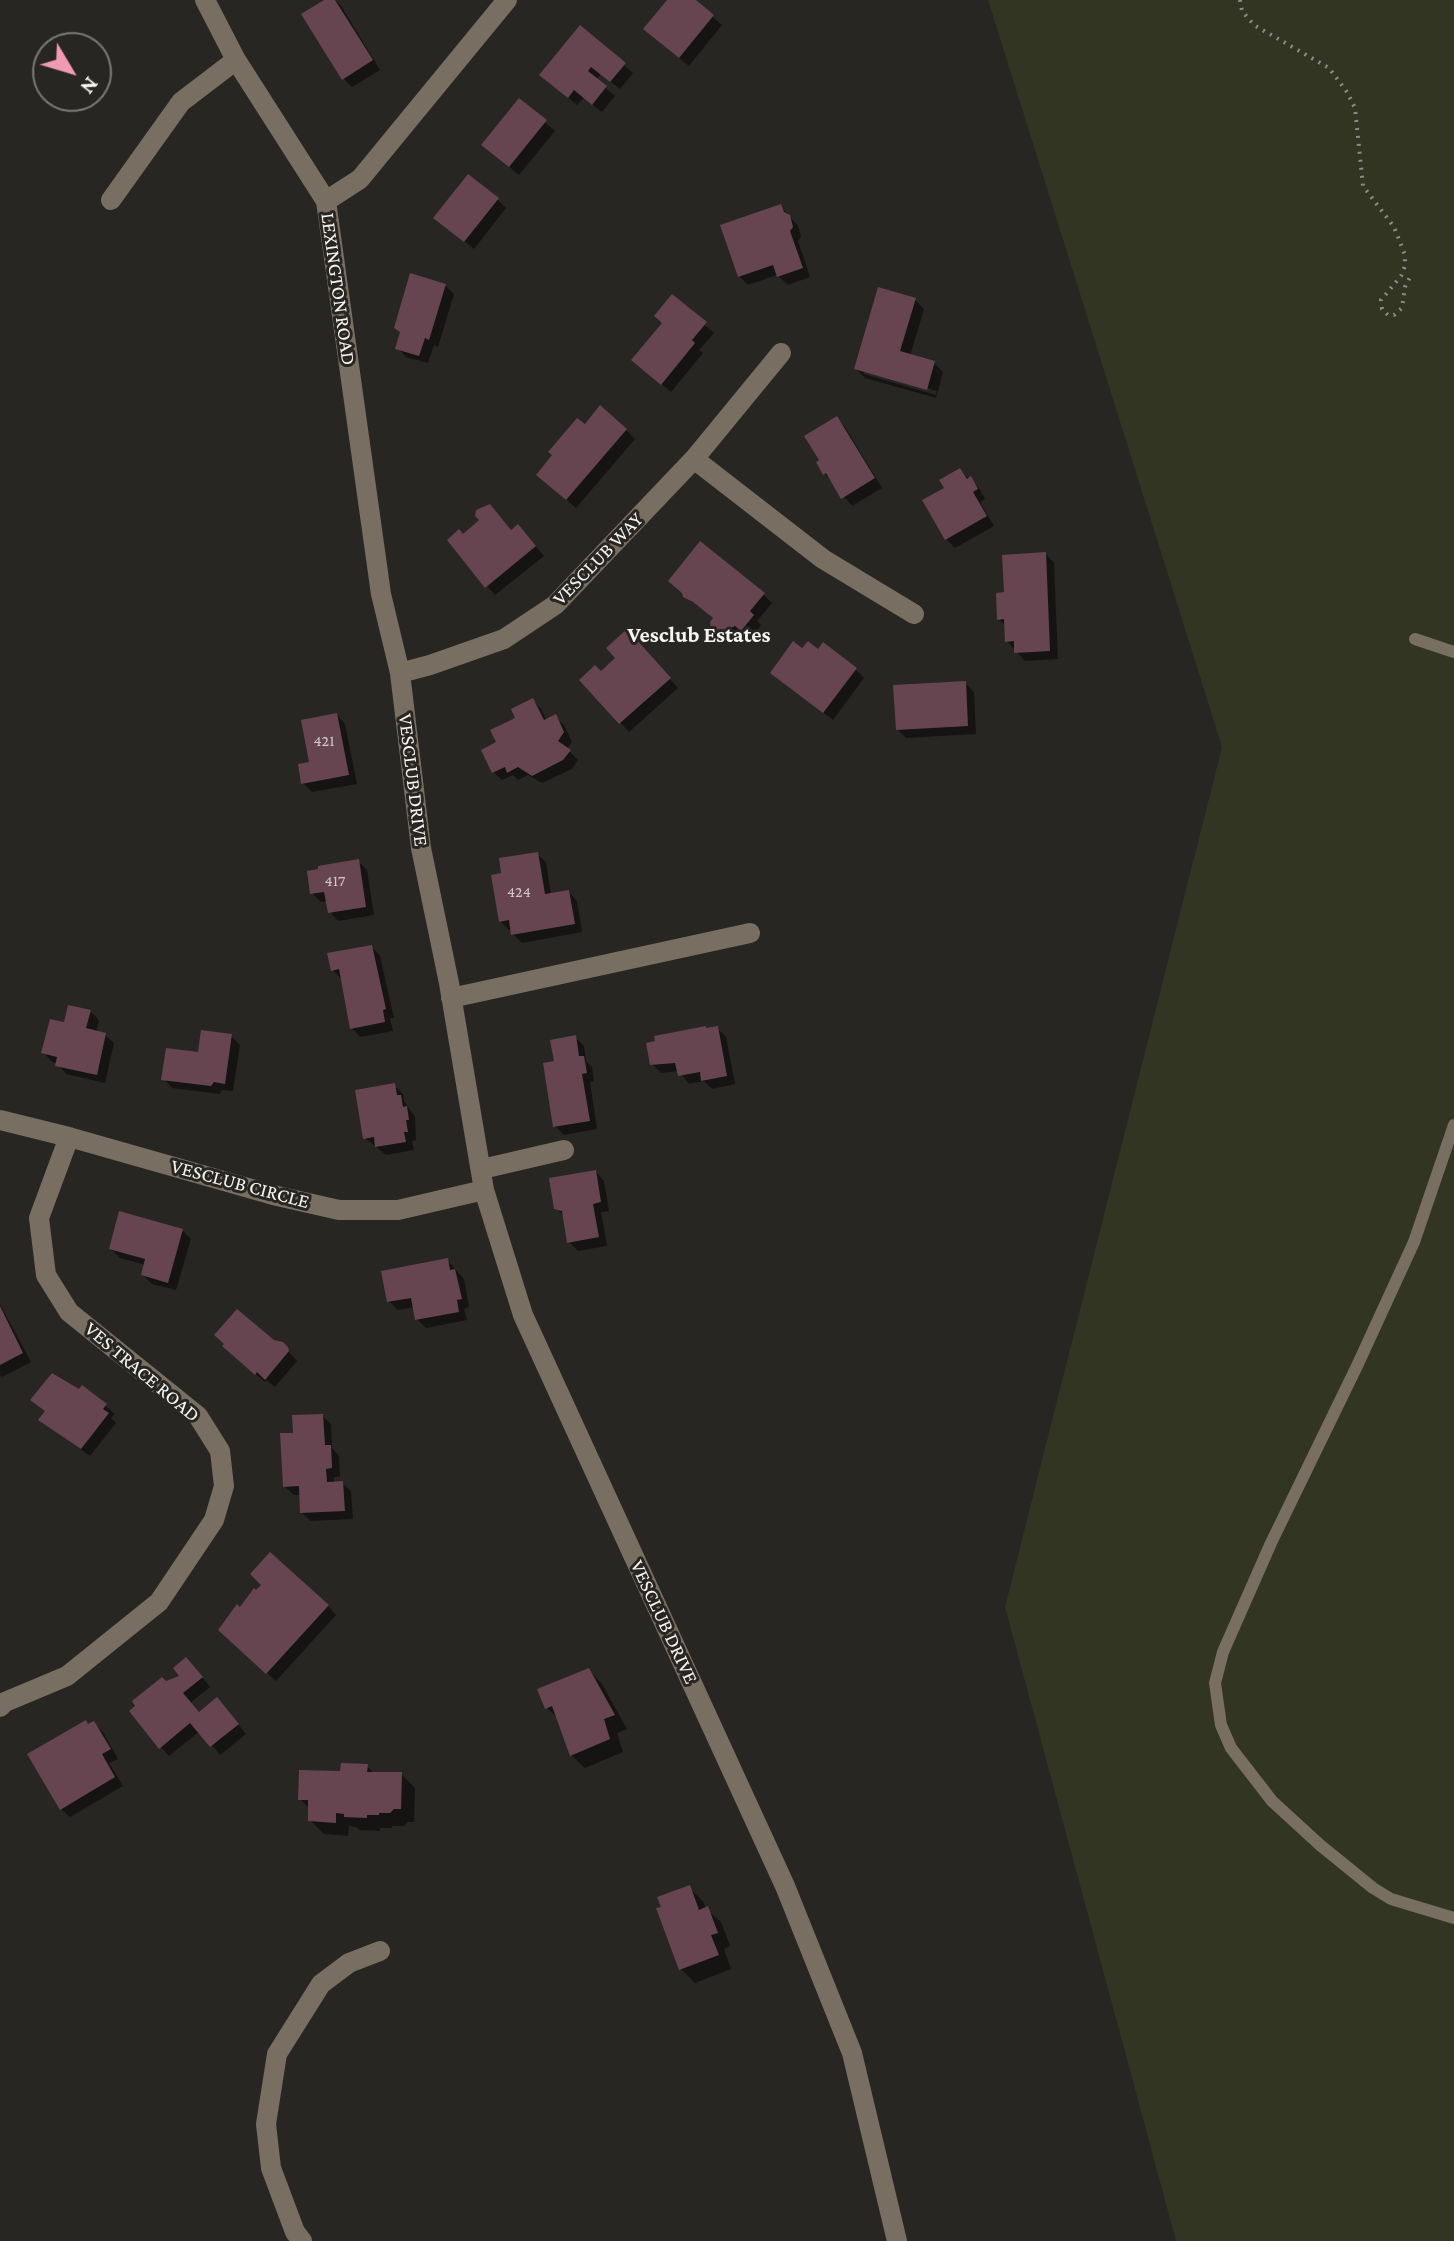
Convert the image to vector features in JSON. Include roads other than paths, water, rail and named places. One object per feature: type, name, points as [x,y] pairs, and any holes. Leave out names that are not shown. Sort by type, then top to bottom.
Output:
[{"type":"street","name":"LEXINGTON ROAD","points":[[205,0],[236,60],[326,201],[377,562]]},
{"type":"street","points":[[326,201],[360,179],[507,0]]},
{"type":"street","points":[[111,200],[181,102],[236,60]]},
{"type":"street","name":"VESCLUB WAY","points":[[400,673],[504,639],[555,605],[694,459],[781,353]]},
{"type":"street","points":[[694,459],[823,559],[914,614]]},
{"type":"street","name":"VESCLUB DRIVE","points":[[377,562],[400,673],[421,848],[484,1190],[523,1315],[785,1886],[852,2053],[897,2241]]},
{"type":"street","points":[[451,998],[750,933]]},
{"type":"street","name":"VESCLUB CIRCLE","points":[[0,1120],[273,1195],[339,1210],[398,1210],[484,1190]]},
{"type":"street","name":"VES TRACE ROAD","points":[[2,1702],[67,1676],[159,1602],[214,1520],[224,1486],[220,1451],[198,1416],[69,1312],[46,1275],[39,1218],[69,1137]]},
{"type":"street","points":[[482,1169],[564,1150]]},
{"type":"street","points":[[302,2241],[295,2232],[271,2168],[266,2124],[277,2054],[321,1984],[349,1963],[380,1951]]},
{"type":"lane","points":[[1415,639],[1454,652]]},
{"type":"lane","points":[[1454,1125],[1414,1242],[1271,1543],[1223,1652],[1215,1683],[1221,1725],[1231,1748],[1272,1801],[1373,1888],[1391,1899],[1454,1918]]},
{"type":"district","name":"Vesclub Estates","points":[[699,635]]}]
